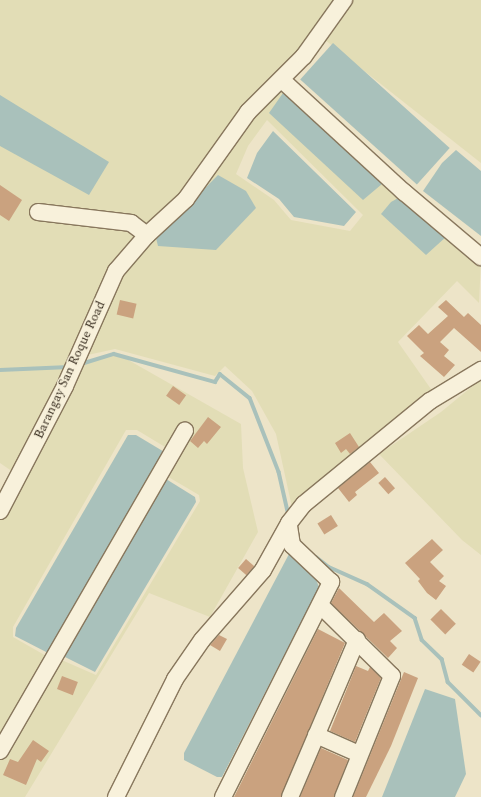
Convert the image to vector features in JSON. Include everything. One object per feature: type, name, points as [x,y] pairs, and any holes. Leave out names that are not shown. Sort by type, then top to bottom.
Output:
[{"type":"street","name":"Barangay San Roque Road","points":[[0,511],[65,386],[116,271],[147,235],[186,199],[248,112],[282,80],[344,0]]},
{"type":"street","points":[[282,80],[404,192],[481,257]]},
{"type":"street","points":[[38,212],[131,223],[147,235]]},
{"type":"street","points":[[116,797],[175,679],[202,640],[263,570],[289,525],[304,504],[430,401],[481,370]]},
{"type":"street","points":[[0,751],[185,432]]},
{"type":"street","points":[[223,797],[331,582],[292,545],[289,525]]},
{"type":"street","points":[[320,605],[392,676],[359,754],[343,797]]},
{"type":"street","points":[[290,797],[357,640]]},
{"type":"street","points":[[316,735],[359,754]]},
{"type":"shaded area","points":[[0,0],[336,0],[316,31],[189,187],[141,238],[16,474],[0,463]]},
{"type":"shaded area","points":[[352,0],[481,0],[481,163],[325,40]]},
{"type":"shaded area","points":[[284,85],[481,261],[479,303],[457,281],[398,342],[433,392],[293,512],[276,434],[252,391],[225,366],[215,376],[115,349],[83,356],[110,287],[254,111]],"holes":[[[267,120],[363,215],[350,231],[291,220],[274,200],[236,174],[248,146]]]},
{"type":"shaded area","points":[[116,353],[241,424],[243,468],[258,532],[210,617],[149,593],[25,797],[0,797],[0,755],[57,658],[96,675],[200,501],[199,495],[165,475],[170,450],[137,430],[126,430],[13,627],[13,637],[48,657],[0,740],[0,513],[81,362]]},
{"type":"shaded area","points":[[480,380],[481,555],[462,540],[379,454],[441,412]]},
{"type":"water","points":[[333,43],[450,148],[417,184],[300,79]]},
{"type":"water","points":[[283,93],[326,127],[382,184],[363,200],[269,113]]},
{"type":"water","points":[[0,95],[109,162],[89,195],[0,146]]},
{"type":"water","points":[[273,131],[356,212],[344,226],[294,217],[279,199],[247,178],[257,153]]},
{"type":"water","points":[[456,150],[481,171],[481,236],[423,191],[442,163]]},
{"type":"water","points":[[218,175],[246,191],[256,208],[216,250],[158,246],[156,238]]},
{"type":"water","points":[[400,197],[447,236],[426,255],[381,214],[391,202]]},
{"type":"water","points":[[128,435],[136,435],[166,453],[50,654],[15,636],[16,628]]},
{"type":"water","points":[[166,479],[195,497],[196,502],[95,672],[61,655],[161,480]]},
{"type":"water","points":[[289,554],[312,569],[319,587],[222,777],[217,777],[184,760],[184,753]]},
{"type":"water","points":[[425,689],[455,699],[466,774],[455,797],[382,797]]},
{"type":"building","points":[[0,185],[22,200],[9,221],[0,215]]},
{"type":"building","points":[[120,300],[137,304],[133,318],[117,315]]},
{"type":"building","points":[[446,300],[464,317],[468,313],[481,325],[481,352],[454,328],[440,342],[449,350],[444,356],[455,365],[444,377],[420,356],[424,353],[407,336],[419,325],[428,334],[448,316],[438,307]]},
{"type":"building","points":[[173,386],[186,395],[179,405],[166,396]]},
{"type":"building","points":[[208,417],[221,427],[207,444],[204,441],[198,448],[190,441]]},
{"type":"building","points":[[350,433],[359,447],[350,454],[346,449],[341,453],[335,443]]},
{"type":"building","points":[[370,462],[379,473],[355,492],[357,495],[349,502],[338,488]]},
{"type":"building","points":[[385,477],[395,488],[388,494],[378,483]]},
{"type":"building","points":[[331,515],[338,526],[324,535],[317,523]]},
{"type":"building","points":[[432,539],[443,550],[430,562],[444,576],[439,581],[446,586],[436,600],[427,593],[418,581],[420,579],[405,563]]},
{"type":"building","points":[[246,559],[254,566],[246,575],[238,568]]},
{"type":"building","points":[[339,588],[374,622],[384,613],[402,631],[390,641],[397,648],[388,658],[331,603]]},
{"type":"building","points":[[441,609],[456,624],[445,634],[430,620]]},
{"type":"building","points":[[318,629],[345,643],[281,797],[234,797]]},
{"type":"building","points":[[219,635],[227,639],[220,651],[210,645]]},
{"type":"building","points":[[469,654],[481,662],[473,673],[462,665]]},
{"type":"building","points":[[356,666],[368,671],[370,667],[381,678],[355,742],[330,731]]},
{"type":"building","points":[[404,672],[418,678],[391,746],[366,797],[353,797]]},
{"type":"building","points":[[62,676],[78,682],[73,695],[57,689]]},
{"type":"building","points":[[33,740],[49,751],[41,762],[37,759],[26,785],[3,775],[10,759],[18,762]]},
{"type":"building","points":[[321,748],[348,760],[334,797],[300,797]]},
{"type":"waterway","points":[[81,364],[114,354],[215,382],[220,374],[250,398],[279,472],[289,516]]},
{"type":"waterway","points":[[0,370],[69,367]]},
{"type":"waterway","points":[[316,557],[329,567],[367,584],[415,618],[422,640],[442,659],[448,682],[481,715]]}]
